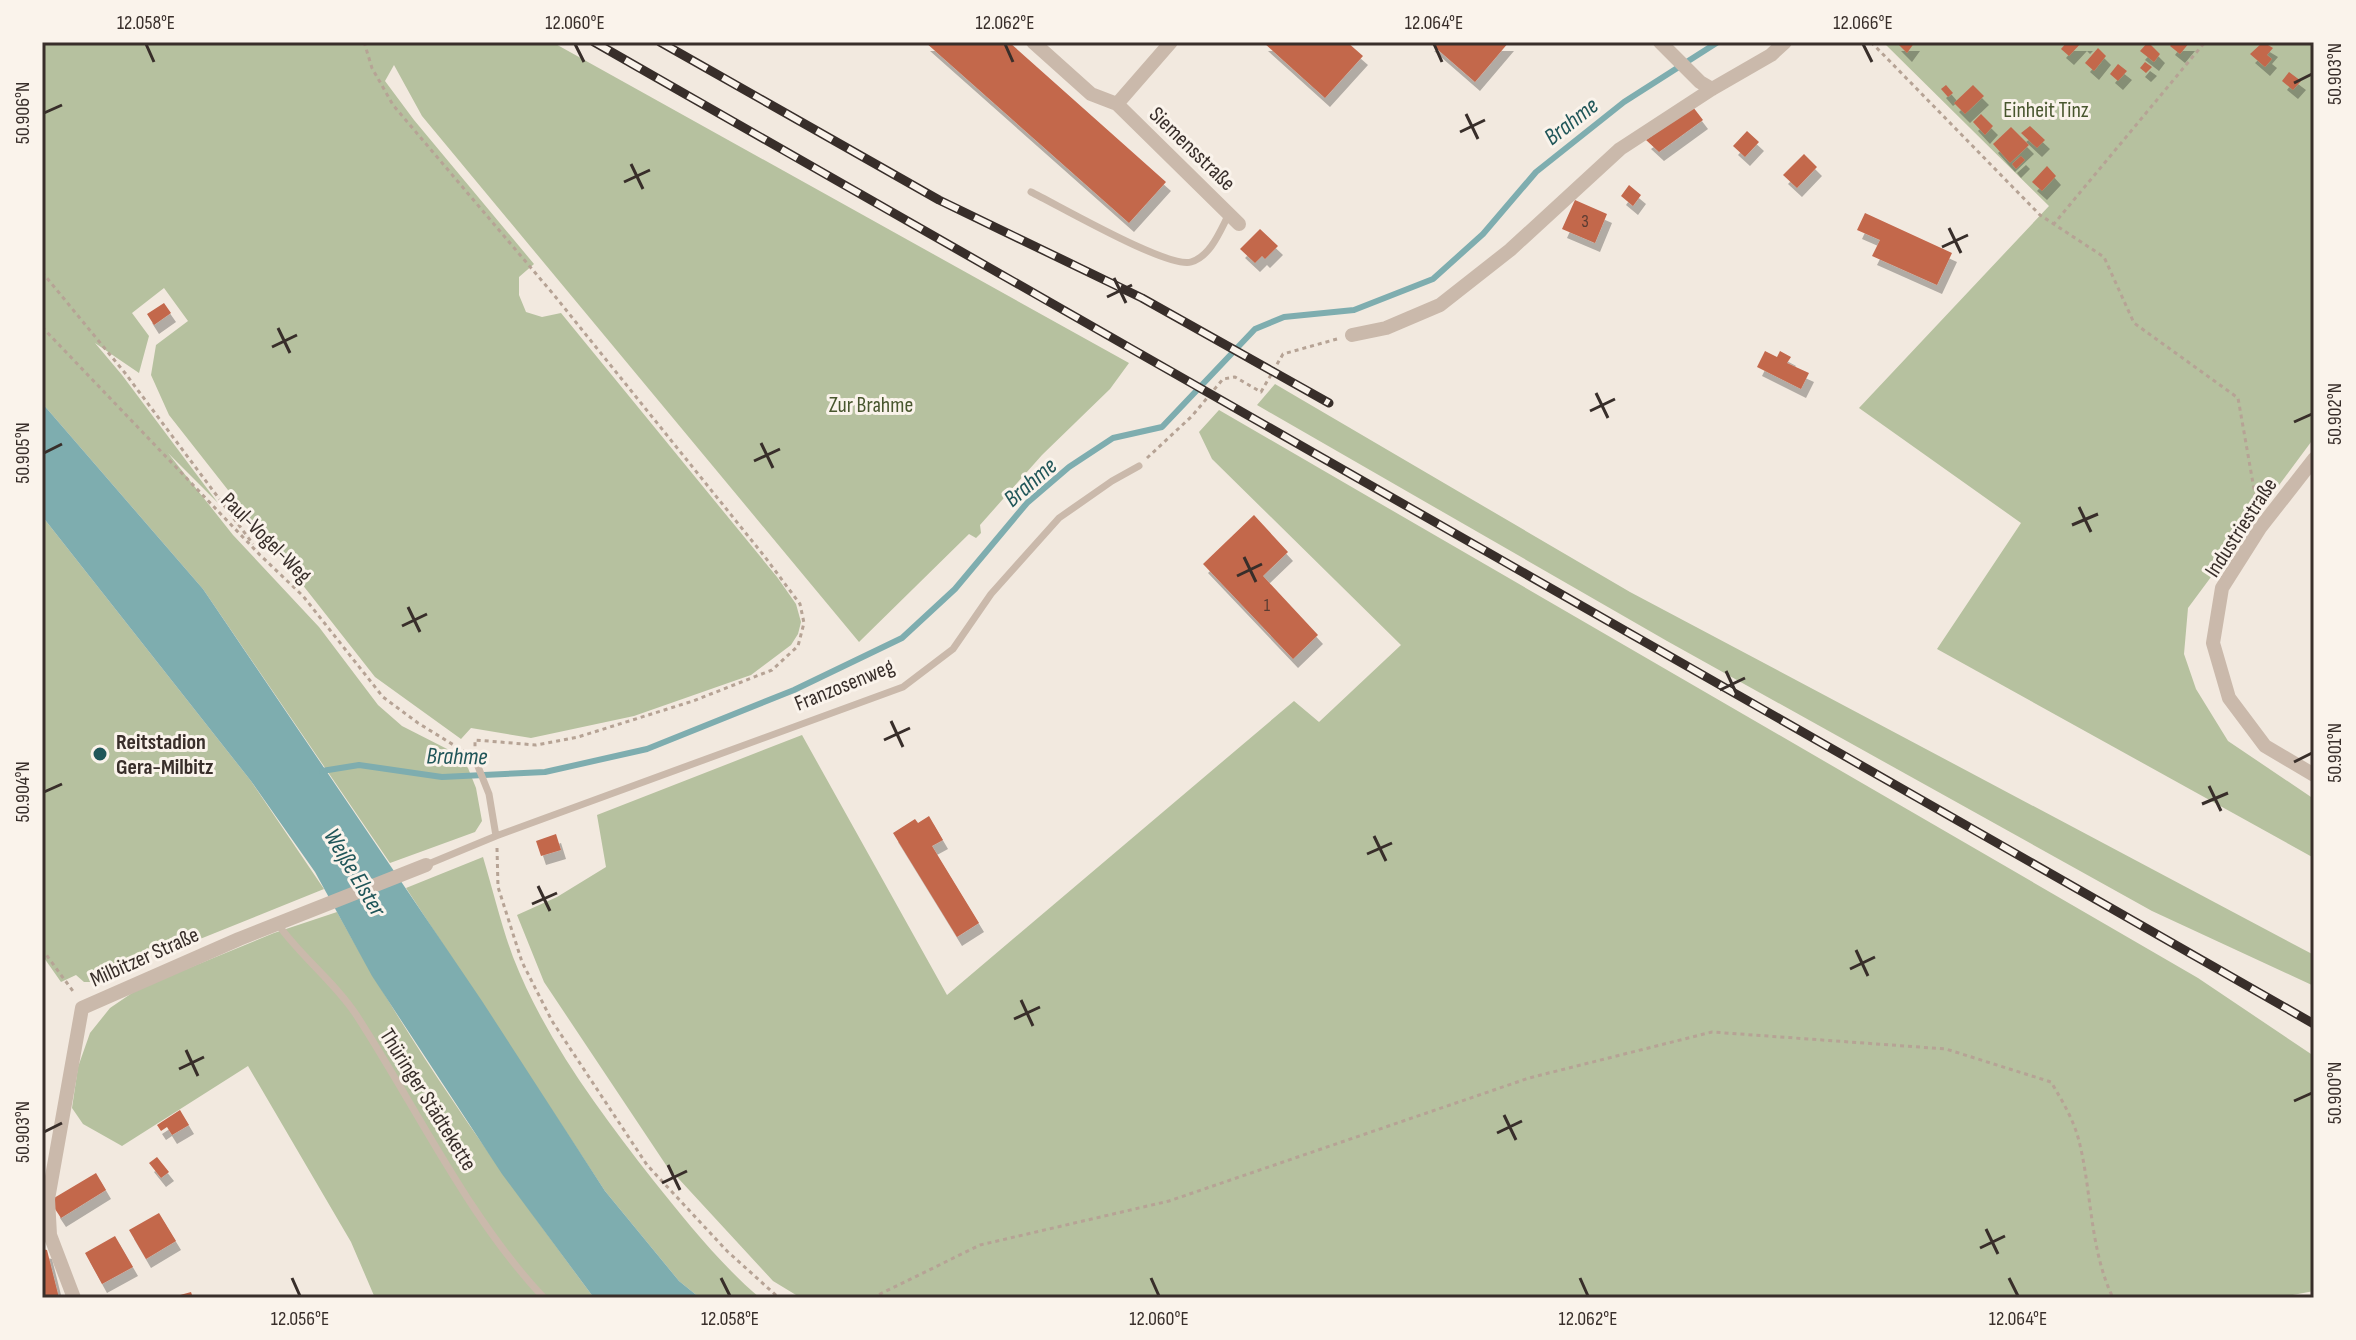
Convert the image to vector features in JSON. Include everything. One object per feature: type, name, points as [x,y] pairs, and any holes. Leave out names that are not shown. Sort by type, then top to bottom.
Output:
[{"type":"street","name":"Siemensstraße","points":[[1033,42],[1091,94],[1117,104],[1234,219]]},
{"type":"street","name":"Siemensstraße","points":[[1117,104],[1171,42]]},
{"type":"street","points":[[1352,335],[1386,328],[1440,305],[1510,250],[1620,149],[1706,85],[1771,55],[1785,42]]},
{"type":"street","points":[[1664,47],[1706,85]]},
{"type":"street","name":"Industriestraße","points":[[2314,459],[2260,528],[2222,588],[2213,643],[2229,698],[2265,746],[2314,775]]},
{"type":"street","points":[[277,923],[426,865]]},
{"type":"street","name":"Milbitzer Straße","points":[[74,1298],[46,1236],[48,1199],[82,1008],[277,923]]},
{"type":"lane","points":[[1031,192],[1149,252],[1176,262],[1191,262],[1211,248],[1234,219]]},
{"type":"lane","name":"Franzosenweg","points":[[426,865],[496,836],[903,687],[953,649],[991,594],[1059,518],[1139,466]]},
{"type":"lane","points":[[475,759],[489,794],[496,836]]},
{"type":"lane","name":"Thüringer Städtekette","points":[[277,923],[355,1013],[481,1218],[524,1277],[544,1298]]},
{"type":"path","points":[[364,42],[372,68],[393,105],[554,295],[765,557],[800,604],[804,623],[798,646],[772,670],[693,701],[578,737],[536,745],[475,740],[475,759]]},
{"type":"path","points":[[1871,42],[2053,225],[2104,257],[2134,323],[2238,398],[2260,528]]},
{"type":"path","points":[[2053,225],[2205,42]]},
{"type":"path","points":[[42,272],[125,373],[260,555]]},
{"type":"path","name":"Paul-Vogel-Weg","points":[[42,327],[303,596],[383,697],[475,759]]},
{"type":"path","points":[[1139,466],[1192,416],[1223,379],[1235,377],[1261,392],[1283,354],[1352,335]]},
{"type":"path","points":[[496,836],[498,887],[522,962],[552,1021],[647,1165],[727,1251],[779,1298]]},
{"type":"path","points":[[42,949],[77,997]]},
{"type":"path","points":[[872,1298],[980,1245],[1169,1201],[1529,1078],[1712,1032],[1946,1049],[2051,1082],[2067,1109],[2080,1143],[2101,1273],[2113,1298]]},
{"type":"green space","name":"Zur Brahme","points":[[42,42],[552,42],[1129,363],[1110,389],[1042,455],[980,525],[981,533],[976,538],[969,534],[859,642],[422,116],[394,65],[385,81],[534,264],[519,277],[519,295],[526,312],[542,317],[561,313],[777,577],[796,604],[801,622],[791,645],[751,675],[634,716],[531,738],[471,728],[461,739],[375,677],[169,415],[151,375],[156,345],[188,321],[164,288],[132,313],[149,336],[139,373],[95,343],[218,503],[168,453],[233,535],[319,627],[378,705],[402,726],[453,752],[468,768],[476,788],[482,821],[475,832],[390,863],[203,589],[42,403]]},
{"type":"green space","name":"Einheit Tinz","points":[[1883,42],[2314,42],[2314,438],[2188,608],[2184,654],[2196,689],[2228,741],[2314,799],[2314,858],[1937,649],[2021,523],[1859,408],[2049,206]]},
{"type":"green space","points":[[1275,384],[1630,592],[2314,955],[2314,986],[2152,911],[1667,641],[1257,405]]},
{"type":"green space","points":[[1219,410],[2198,978],[2314,1056],[2314,1291],[2277,1298],[801,1298],[773,1281],[666,1165],[544,982],[517,915],[557,897],[606,867],[597,815],[802,735],[947,995],[1294,701],[1319,722],[1401,645],[1212,459],[1199,432]]},
{"type":"green space","points":[[42,516],[251,781],[324,889],[200,939],[177,938],[102,982],[84,982],[76,975],[61,982],[42,955]]},
{"type":"green space","points":[[483,857],[513,957],[557,1046],[653,1180],[717,1257],[760,1298],[700,1298],[679,1281],[605,1191],[406,888]]},
{"type":"green space","points":[[337,912],[427,1061],[594,1298],[375,1298],[351,1242],[248,1066],[122,1146],[83,1124],[72,1108],[78,1067],[90,1033],[110,1008],[135,991],[167,977],[274,933]]},
{"type":"water","name":"Weiße Elster","points":[[42,403],[203,589],[482,1001],[605,1191],[679,1281],[700,1298],[594,1298],[502,1174],[372,976],[315,872],[251,781],[42,516]]},
{"type":"building","points":[[925,42],[1009,42],[1166,182],[1129,223]]},
{"type":"building","points":[[1263,42],[1347,42],[1363,56],[1325,98]]},
{"type":"building","points":[[1429,42],[1509,42],[1475,82]]},
{"type":"building","points":[[1896,42],[1915,42],[1907,53]]},
{"type":"building","points":[[2067,42],[2082,42],[2069,56],[2061,49]]},
{"type":"building","points":[[2148,42],[2160,54],[2154,62],[2140,51]]},
{"type":"building","points":[[2173,42],[2190,42],[2180,54],[2170,46]]},
{"type":"building","points":[[2263,42],[2273,48],[2267,55],[2272,59],[2265,67],[2250,54]]},
{"type":"building","points":[[2098,48],[2106,56],[2094,71],[2085,63]]},
{"type":"building","points":[[2145,62],[2152,67],[2146,73],[2140,68]]},
{"type":"building","points":[[2118,64],[2127,71],[2118,81],[2110,74]]},
{"type":"building","points":[[2289,72],[2301,81],[2293,90],[2282,81]]},
{"type":"building","points":[[1946,85],[1953,93],[1948,97],[1941,89]]},
{"type":"building","points":[[1973,85],[1984,96],[1965,114],[1954,103]]},
{"type":"building","points":[[1693,107],[1703,120],[1659,152],[1646,140]]},
{"type":"building","points":[[1981,114],[1993,126],[1985,135],[1973,122]]},
{"type":"building","points":[[2030,126],[2045,140],[2037,148],[2021,133]]},
{"type":"building","points":[[2011,127],[2029,145],[2010,163],[1993,144]]},
{"type":"building","points":[[1747,131],[1759,142],[1745,157],[1733,146]]},
{"type":"building","points":[[1804,154],[1817,167],[1797,188],[1783,175]]},
{"type":"building","points":[[2021,156],[2025,160],[2016,169],[2012,164]]},
{"type":"building","points":[[2047,166],[2056,176],[2042,191],[2032,182]]},
{"type":"building","points":[[1629,185],[1641,195],[1633,206],[1621,196]]},
{"type":"building","points":[[1575,200],[1607,214],[1595,243],[1562,229]]},
{"type":"building","points":[[1865,213],[1952,253],[1937,285],[1872,256],[1880,240],[1857,230]]},
{"type":"building","points":[[1260,229],[1278,246],[1265,259],[1262,256],[1255,263],[1240,249]]},
{"type":"building","points":[[164,303],[171,313],[154,325],[147,314]]},
{"type":"building","points":[[1765,351],[1777,357],[1780,351],[1791,357],[1787,363],[1809,373],[1801,389],[1757,367]]},
{"type":"building","points":[[1254,515],[1288,552],[1263,576],[1318,635],[1293,659],[1203,564]]},
{"type":"building","points":[[929,816],[943,840],[932,846],[979,923],[957,937],[893,833],[915,819],[918,823]]},
{"type":"building","points":[[556,834],[561,850],[541,856],[536,841]]},
{"type":"building","points":[[180,1110],[189,1125],[172,1135],[167,1127],[161,1131],[157,1125]]},
{"type":"building","points":[[157,1157],[169,1172],[161,1178],[149,1163]]},
{"type":"building","points":[[96,1173],[106,1190],[61,1218],[55,1209],[54,1198]]},
{"type":"building","points":[[159,1213],[176,1241],[146,1259],[129,1230]]},
{"type":"building","points":[[115,1236],[133,1267],[102,1284],[85,1253]]},
{"type":"building","points":[[42,1249],[47,1250],[59,1298],[42,1298]]},
{"type":"building","points":[[191,1292],[193,1298],[173,1298],[173,1297]]},
{"type":"waterway","name":"Brahme","points":[[322,771],[359,765],[442,777],[545,772],[647,749],[794,690],[902,638],[955,589],[1027,503],[1069,467],[1113,438],[1162,427],[1255,329],[1284,317],[1354,310],[1433,279],[1483,234],[1536,172],[1624,102],[1718,42]]},
{"type":"railway","points":[[594,42],[2314,1024]]},
{"type":"railway","points":[[660,42],[939,200],[1142,298],[1329,403]]},
{"type":"place","name":"Reitstadion Gera-Milbitz","points":[[100,754]]}]
